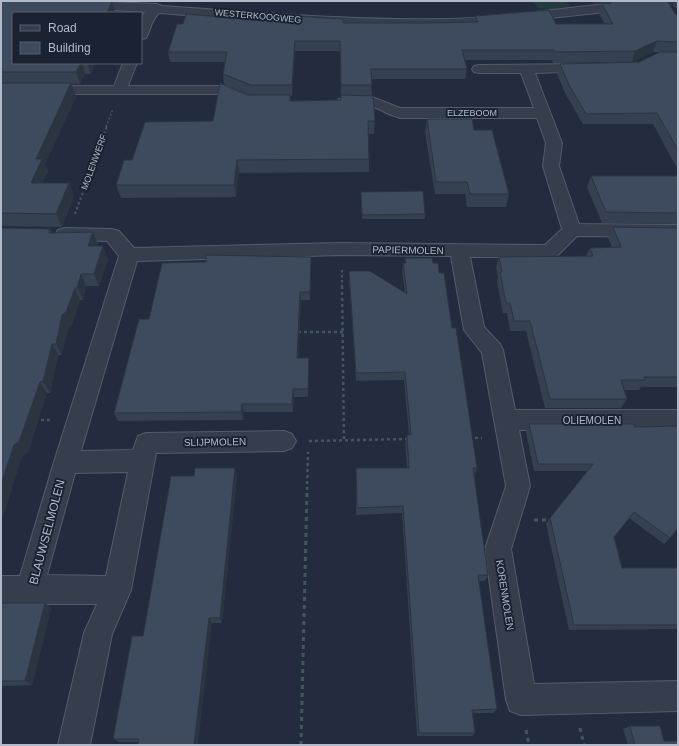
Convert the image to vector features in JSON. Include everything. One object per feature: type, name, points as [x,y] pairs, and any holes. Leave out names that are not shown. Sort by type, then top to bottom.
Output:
[{"type":"street","points":[[70,5],[157,8]]},
{"type":"street","points":[[142,32],[148,16],[157,8]]},
{"type":"street","name":"WESTERKOOGWEG","points":[[157,8],[312,21],[423,23],[492,20],[604,8]]},
{"type":"street","points":[[120,90],[130,64]]},
{"type":"street","points":[[526,68],[554,143],[550,166],[572,230],[678,231]]},
{"type":"street","points":[[479,69],[604,68]]},
{"type":"street","points":[[1,90],[226,90],[249,102],[257,102]]},
{"type":"street","name":"ELZEBOOM","points":[[334,102],[372,102],[400,113],[543,113]]},
{"type":"street","name":"PAPIERMOLEN","points":[[129,255],[341,249],[550,251],[572,230]]},
{"type":"street","points":[[45,234],[112,235],[129,255]]},
{"type":"street","name":"KORENMOLEN","points":[[460,251],[474,330],[492,350],[518,486],[498,549],[521,700],[678,696]]},
{"type":"street","name":"BLAUWSELMOLEN","points":[[117,590],[30,589],[66,462],[129,255]]},
{"type":"street","name":"OLIEMOLEN","points":[[507,429],[678,420]]},
{"type":"street","name":"SLIJPMOLEN","points":[[145,452],[284,442]]},
{"type":"street","points":[[66,462],[145,452],[117,590],[98,633],[74,745]]},
{"type":"street","points":[[1,590],[30,589]]},
{"type":"path","name":"MOLENWERF","points":[[68,234],[120,90]]},
{"type":"path","points":[[341,249],[344,440]]},
{"type":"path","points":[[290,332],[343,332]]},
{"type":"path","points":[[32,420],[79,420]]},
{"type":"path","points":[[462,438],[507,429]]},
{"type":"path","points":[[284,442],[415,439]]},
{"type":"path","points":[[301,745],[308,442]]},
{"type":"path","points":[[508,520],[554,520]]},
{"type":"green space","points":[[531,1],[566,1],[571,7],[542,11]]},
{"type":"building","points":[[1,1],[112,1],[107,12],[12,12],[12,64],[80,64],[76,72],[1,72]]},
{"type":"building","points":[[612,1],[669,1],[668,2],[676,15],[678,15],[678,42],[657,41],[635,51],[556,52],[554,50],[462,50],[467,69],[371,69],[372,85],[341,85],[340,41],[295,41],[292,85],[251,85],[223,74],[227,52],[168,52],[177,24],[183,24],[186,14],[292,23],[292,16],[343,19],[343,23],[424,23],[478,22],[475,16],[549,10],[556,24],[613,24],[602,4],[611,3]]},
{"type":"building","points":[[660,52],[678,52],[678,150],[657,113],[586,114],[569,85],[560,64],[639,62]]},
{"type":"building","points":[[1,83],[71,83],[36,159],[42,159],[31,183],[69,183],[56,214],[1,213]]},
{"type":"building","points":[[220,83],[247,95],[290,95],[290,101],[341,100],[341,95],[373,96],[375,121],[368,121],[369,159],[237,160],[234,185],[116,185],[124,160],[132,160],[145,122],[213,121]]},
{"type":"building","points":[[427,119],[472,119],[474,130],[492,130],[509,194],[470,194],[467,182],[436,182]]},
{"type":"building","points":[[591,176],[678,176],[678,213],[606,212]]},
{"type":"building","points":[[423,191],[425,214],[362,215],[361,192]]},
{"type":"building","points":[[613,227],[678,228],[678,377],[644,377],[645,380],[621,380],[627,399],[550,399],[530,321],[514,321],[510,303],[506,303],[500,272],[502,272],[499,257],[593,256],[590,248],[621,247]]},
{"type":"building","points":[[1,228],[50,229],[49,233],[93,232],[88,246],[103,246],[94,274],[81,274],[77,288],[75,288],[66,312],[62,315],[56,344],[52,344],[43,381],[40,382],[19,442],[14,445],[1,484]]},
{"type":"building","points":[[206,255],[311,257],[310,292],[300,292],[297,358],[309,358],[308,389],[293,389],[292,404],[242,404],[241,412],[114,413],[139,319],[149,319],[162,263],[206,262]]},
{"type":"building","points":[[405,258],[432,258],[433,263],[438,263],[439,273],[444,273],[452,328],[456,328],[477,468],[473,468],[488,575],[478,575],[497,709],[472,710],[475,733],[419,733],[403,506],[357,508],[356,468],[409,468],[407,435],[411,435],[405,372],[356,373],[349,271],[370,271],[407,294],[403,263],[406,263]]},
{"type":"building","points":[[529,424],[634,424],[635,427],[678,426],[678,528],[670,538],[634,512],[614,537],[622,568],[678,568],[678,625],[574,625],[550,518],[593,464],[538,464]]},
{"type":"building","points":[[195,468],[235,468],[220,618],[209,618],[194,745],[138,745],[139,739],[113,739],[132,636],[143,636],[171,476],[194,476]]},
{"type":"building","points":[[1,603],[45,603],[25,681],[1,681]]},
{"type":"building","points":[[630,726],[660,726],[664,741],[678,741],[678,745],[635,745]]}]
